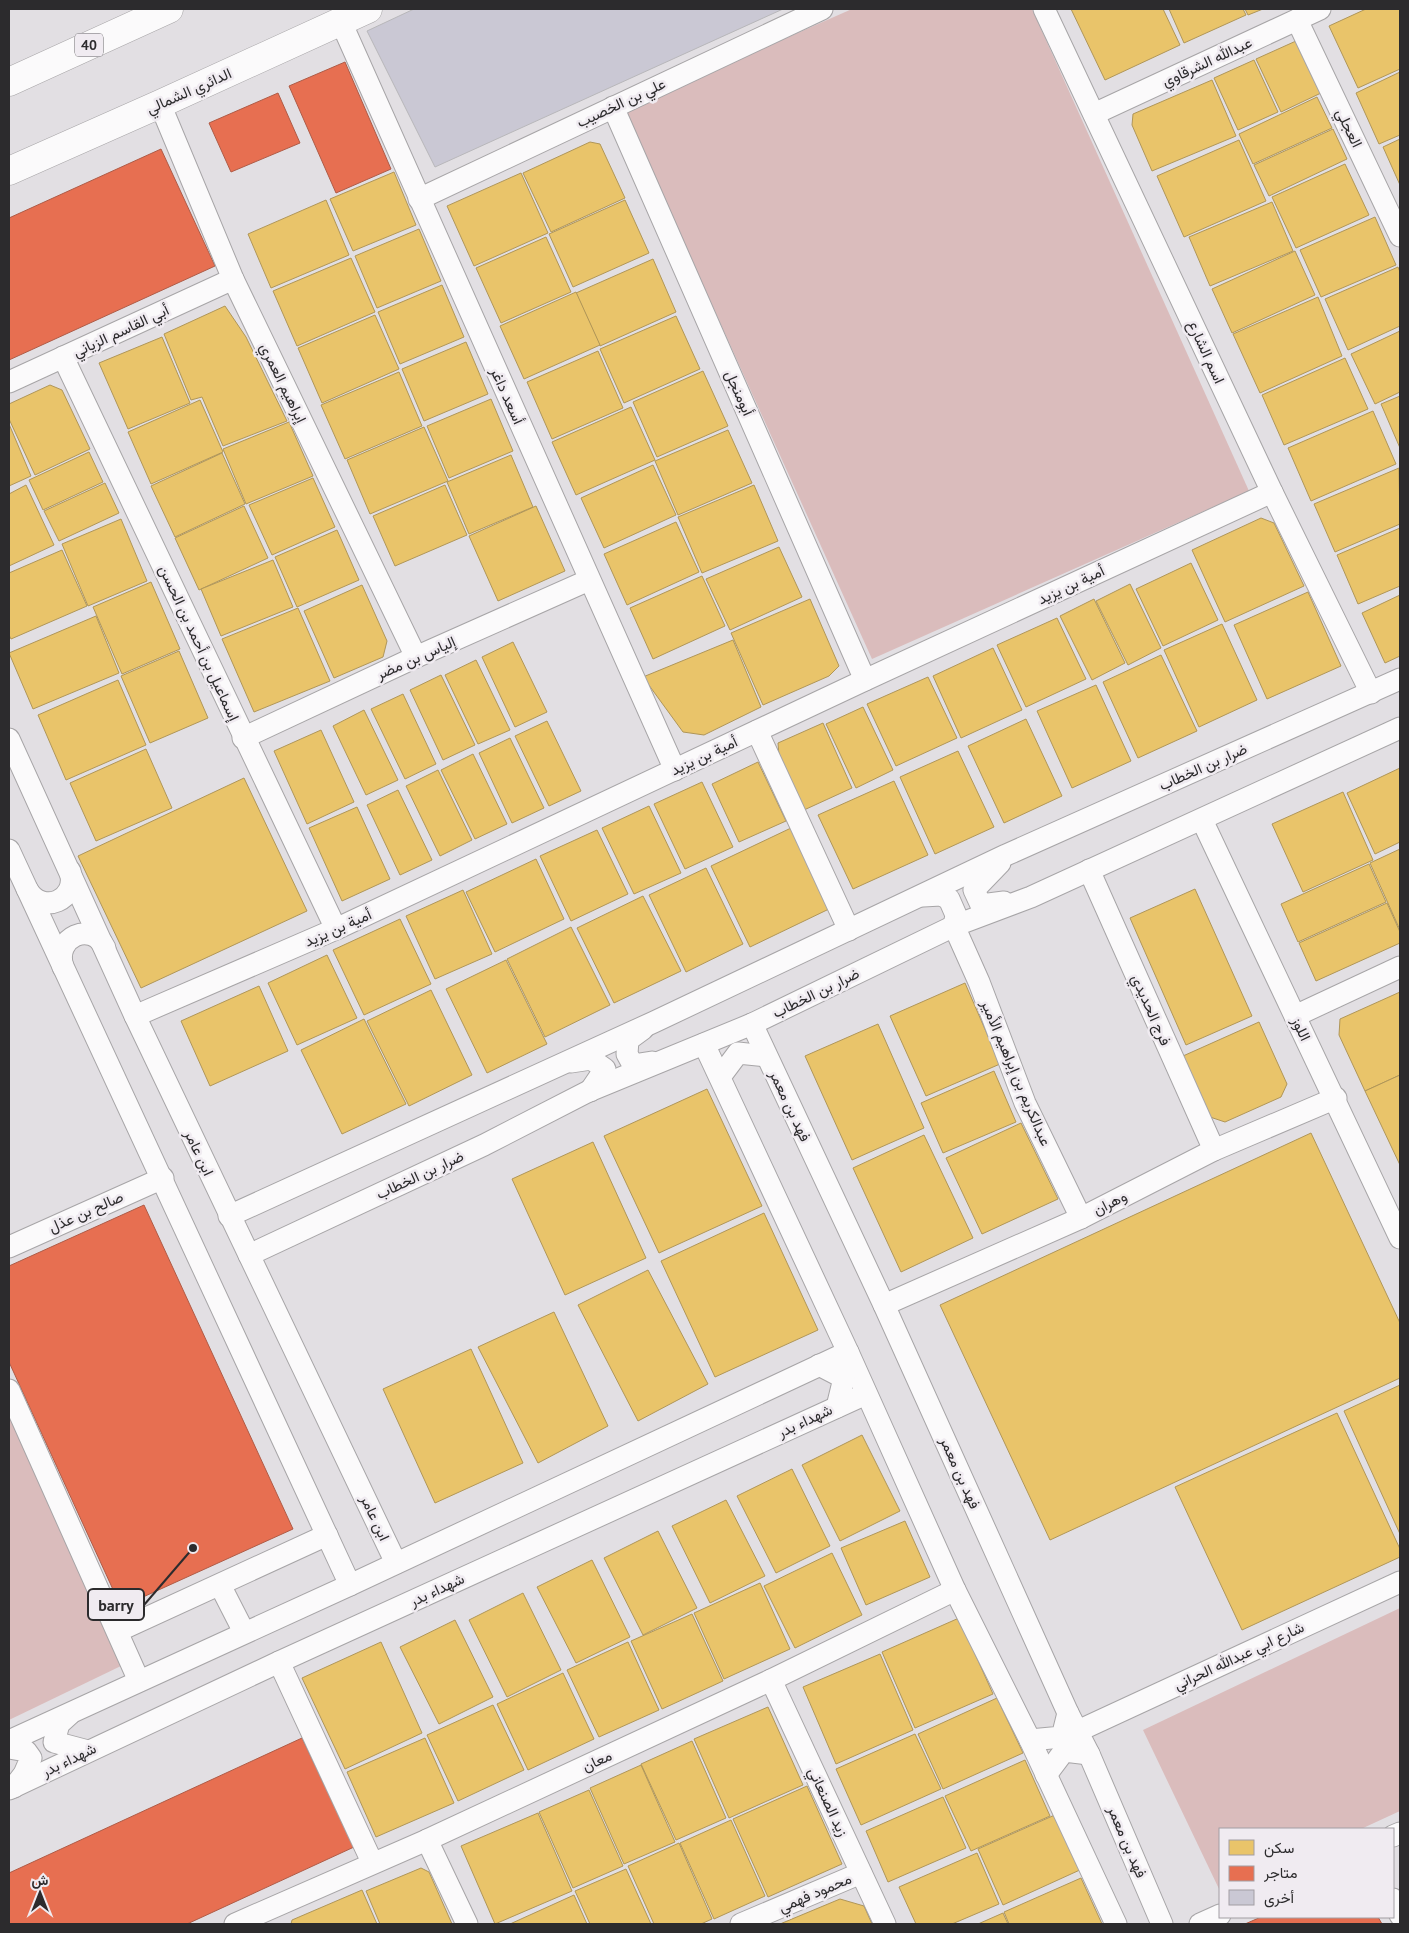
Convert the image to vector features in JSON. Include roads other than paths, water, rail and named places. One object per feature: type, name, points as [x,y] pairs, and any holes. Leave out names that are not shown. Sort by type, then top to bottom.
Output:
[{"type":"main road","name":"40","points":[[9,82],[169,9]]},
{"type":"main road","name":"الدائري الشمالي","points":[[9,171],[368,9]]},
{"type":"street","name":"علي بن الخصيب","points":[[419,199],[822,9]]},
{"type":"street","name":"اسم الشارع","points":[[1044,9],[1272,492],[1371,693]]},
{"type":"street","name":"عبدالله الشرقاوي","points":[[1094,114],[1320,9]]},
{"type":"street","name":"العجلي","points":[[1297,20],[1400,236]]},
{"type":"street","name":"أسعد داغر","points":[[341,22],[675,770]]},
{"type":"street","name":"إبراهيم العمري","points":[[160,104],[233,279],[416,657]]},
{"type":"street","name":"أبومنجل","points":[[613,107],[865,680]]},
{"type":"street","name":"أبي القاسم الزياني","points":[[9,382],[233,279]]},
{"type":"street","name":"إسماعيل بن أحمد بن الحسن","points":[[63,357],[243,738],[336,929]]},
{"type":"street","name":"أمية بن يزيد","points":[[134,1016],[336,929],[865,680],[1272,492]]},
{"type":"street","name":"إلياس بن مضر","points":[[243,738],[416,657],[589,580]]},
{"type":"street","name":"ضرار بن الخطاب","points":[[229,1216],[654,1022],[1006,855],[1400,679]]},
{"type":"street","name":"ضرار بن الخطاب","points":[[654,1022],[628,1040],[629,1060],[633,1065],[644,1065],[704,1044],[752,1024],[954,926],[1031,897],[1400,728]]},
{"type":"street","points":[[757,731],[849,930]]},
{"type":"street","name":"ابن عامر","points":[[9,739],[70,870],[134,1016],[396,1563]]},
{"type":"street","name":"اللوز","points":[[1202,820],[1295,1016],[1394,1208],[1400,1238]]},
{"type":"street","points":[[9,850],[163,1178],[350,1585]]},
{"type":"street","name":"ضرار بن الخطاب","points":[[1006,855],[974,890],[981,905],[1031,897]]},
{"type":"street","points":[[27,889],[35,900],[42,903],[55,903],[66,896],[70,890],[72,877],[70,870]]},
{"type":"street","name":"فرج الحديدي","points":[[1088,870],[1214,1150]]},
{"type":"street","name":"ضرار بن الخطاب","points":[[923,896],[941,895],[949,899],[956,915],[954,926]]},
{"type":"street","name":"عبدالكريم بن إبراهيم الأمير","points":[[954,926],[979,982],[1025,1103],[1081,1218]]},
{"type":"street","points":[[63,967],[61,953],[63,947],[67,941],[79,934],[92,936],[103,944],[106,950]]},
{"type":"street","points":[[1295,1016],[1400,967]]},
{"type":"street","name":"فهد بن معمر","points":[[752,1024],[884,1305],[1089,1754],[1162,1924]]},
{"type":"street","points":[[704,1044],[848,1352],[955,1590],[1030,1740],[1116,1924]]},
{"type":"street","points":[[720,1077],[738,1053],[766,1056]]},
{"type":"street","name":"ضرار بن الخطاب","points":[[249,1255],[484,1145],[589,1091],[675,1054]]},
{"type":"street","name":"ضرار بن الخطاب","points":[[561,1064],[591,1059],[605,1069],[589,1091]]},
{"type":"street","name":"وهران","points":[[884,1305],[1081,1218],[1214,1150],[1336,1098]]},
{"type":"street","name":"صالح بن عذل","points":[[9,1247],[163,1178]]},
{"type":"street","points":[[9,1741],[350,1585],[848,1352]]},
{"type":"street","points":[[819,1365],[844,1378],[836,1407]]},
{"type":"street","points":[[9,1390],[139,1681]]},
{"type":"street","name":"شهداء بدر","points":[[11,1788],[280,1662],[866,1394]]},
{"type":"street","points":[[118,1631],[327,1536]]},
{"type":"street","name":"شارع ابي عبدالله الحراني","points":[[1073,1722],[1400,1582]]},
{"type":"street","points":[[220,1585],[244,1632]]},
{"type":"street","name":"معان","points":[[248,1922],[372,1862],[427,1840],[771,1680],[955,1590]]},
{"type":"street","points":[[280,1662],[372,1862]]},
{"type":"street","name":"زيد الصنعاني","points":[[771,1680],[885,1924]]},
{"type":"street","points":[[72,1712],[59,1724],[54,1742],[88,1751]]},
{"type":"street","points":[[1030,1740],[1062,1736],[1073,1722]]},
{"type":"street","points":[[9,1748],[26,1750],[30,1758],[24,1774],[11,1788]]},
{"type":"street","points":[[1046,1775],[1064,1750],[1089,1754]]},
{"type":"street","points":[[427,1840],[467,1924]]},
{"type":"street","name":"محمود فهمي","points":[[741,1924],[861,1873]]},
{"type":"street","points":[[1394,1901],[1400,1915]]},
{"type":"street","points":[[1200,1924],[1219,1915]]},
{"type":"place","name":"barry","points":[[193,1548]]}]
